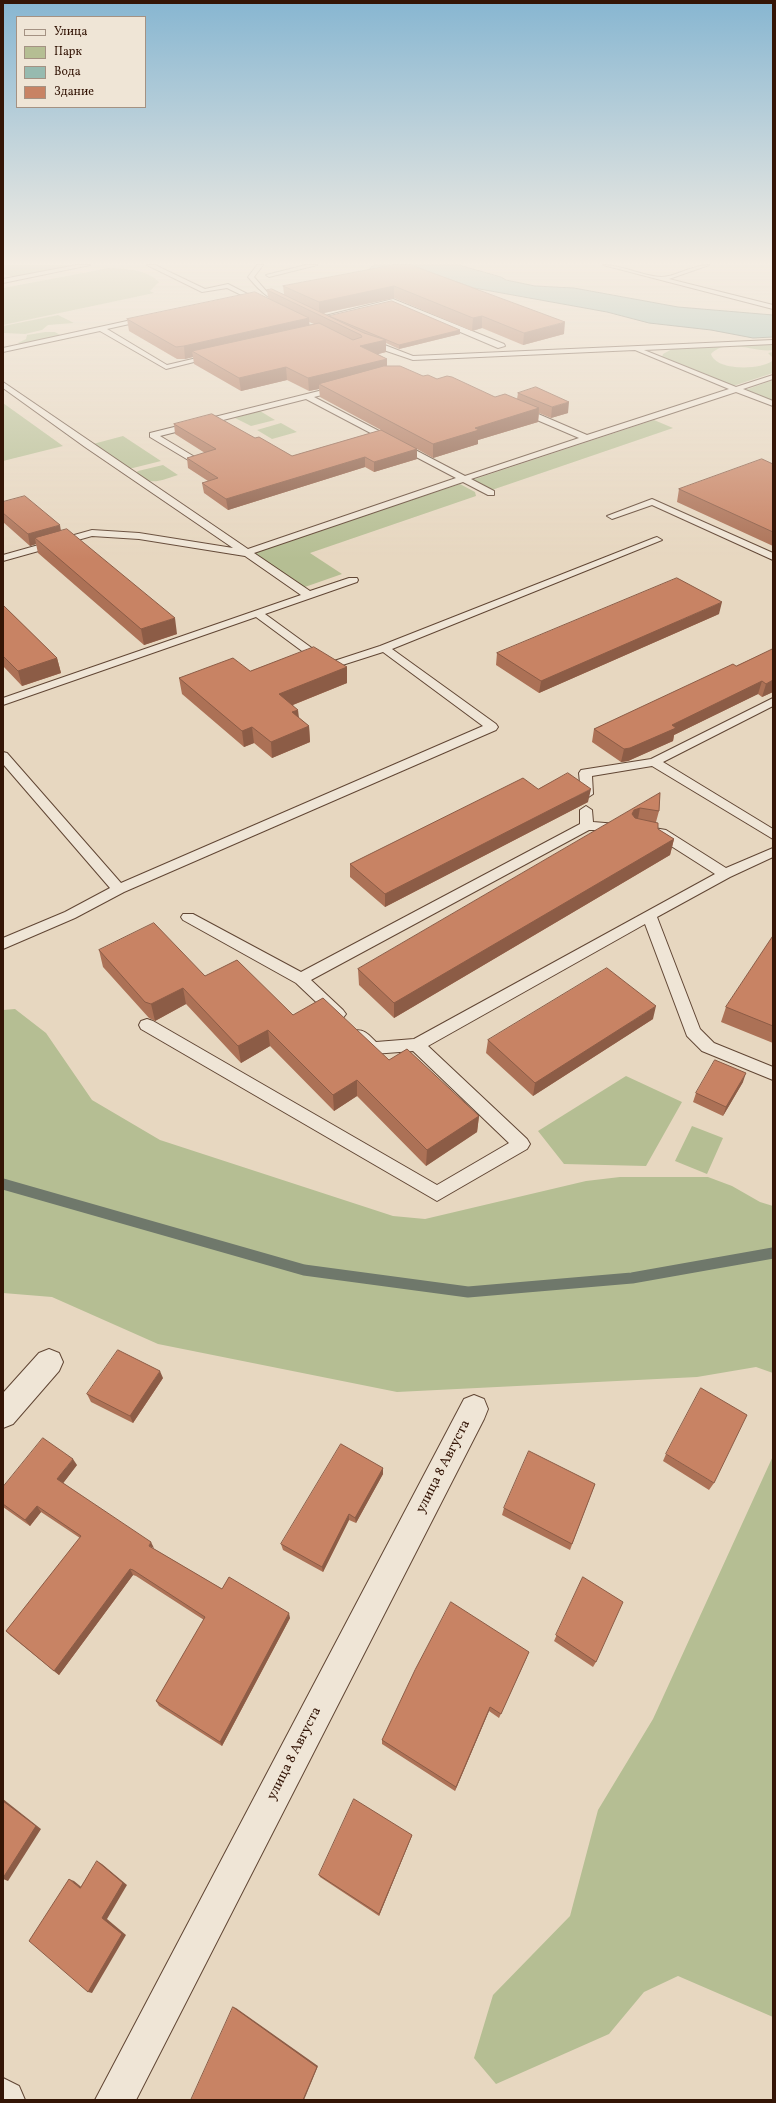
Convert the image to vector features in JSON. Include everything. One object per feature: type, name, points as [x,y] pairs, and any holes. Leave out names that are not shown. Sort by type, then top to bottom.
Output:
[{"type":"street","points":[[3,1414],[49,1362]]},
{"type":"street","name":"улица 8 Августа","points":[[115,2100],[474,1409]]},
{"type":"lane","points":[[159,363],[166,367],[183,363]]},
{"type":"lane","points":[[670,363],[773,404]]},
{"type":"lane","points":[[3,558],[92,533],[139,536],[246,552],[773,377]]},
{"type":"lane","points":[[3,384],[88,445],[309,595]]},
{"type":"lane","points":[[195,461],[153,435],[346,386]]},
{"type":"lane","points":[[307,396],[491,493]]},
{"type":"lane","points":[[513,407],[586,438]]},
{"type":"lane","points":[[612,516],[652,502],[773,557]]},
{"type":"lane","points":[[257,613],[329,666],[384,648],[657,540]]},
{"type":"lane","points":[[3,702],[354,580]]},
{"type":"lane","points":[[3,944],[70,915],[119,889],[492,727],[384,648]]},
{"type":"lane","points":[[587,794],[585,773],[654,762],[773,701]]},
{"type":"lane","points":[[3,756],[119,889]]},
{"type":"lane","points":[[654,762],[773,834]]},
{"type":"lane","points":[[586,810],[587,826]]},
{"type":"lane","points":[[301,979],[587,826],[612,827]]},
{"type":"lane","points":[[643,830],[661,833],[726,874]]},
{"type":"lane","points":[[188,917],[301,979],[373,1048],[418,1045],[649,915],[726,874],[773,852]]},
{"type":"lane","points":[[649,915],[693,1032],[708,1047],[773,1074]]},
{"type":"lane","points":[[147,1025],[436,1194],[521,1144],[418,1045]]},
{"type":"green space","points":[[677,363],[720,363],[729,366],[749,367],[773,363],[773,373],[733,386]]},
{"type":"green space","points":[[773,380],[773,402],[746,392],[745,390]]},
{"type":"green space","points":[[3,403],[63,446],[3,461]]},
{"type":"green space","points":[[260,411],[275,420],[251,426],[235,418]]},
{"type":"green space","points":[[654,420],[673,428],[489,491],[471,482],[472,480]]},
{"type":"green space","points":[[281,423],[297,432],[272,439],[257,430]]},
{"type":"green space","points":[[123,436],[161,461],[133,468],[126,468],[93,444]]},
{"type":"green space","points":[[163,465],[178,475],[151,481],[141,478],[135,474],[138,471]]},
{"type":"green space","points":[[460,484],[475,492],[476,496],[310,553],[342,574],[302,588],[254,555],[257,551]]},
{"type":"green space","points":[[15,1009],[46,1033],[92,1100],[160,1140],[393,1216],[425,1219],[586,1181],[620,1177],[708,1177],[732,1186],[760,1202],[773,1206],[773,1373],[756,1367],[697,1377],[397,1392],[158,1344],[52,1297],[3,1293],[3,1010]]},
{"type":"green space","points":[[626,1076],[682,1102],[646,1166],[564,1164],[538,1131]]},
{"type":"green space","points":[[692,1126],[723,1138],[707,1174],[675,1161]]},
{"type":"green space","points":[[773,1456],[773,2017],[678,1976],[644,1992],[609,2034],[496,2084],[474,2058],[493,1995],[570,1916],[598,1810],[653,1719]]},
{"type":"building","points":[[213,363],[370,363],[308,378],[286,367],[239,378]]},
{"type":"building","points":[[384,366],[400,366],[423,376],[428,375],[437,379],[447,376],[452,377],[495,397],[505,394],[539,408],[475,428],[479,430],[433,444],[319,384]]},
{"type":"building","points":[[536,387],[569,402],[552,407],[518,393]]},
{"type":"building","points":[[212,414],[255,438],[259,437],[292,456],[381,430],[417,449],[374,462],[365,457],[226,499],[202,483],[218,478],[187,458],[216,449],[174,424]]},
{"type":"building","points":[[762,459],[773,464],[773,532],[679,489]]},
{"type":"building","points":[[25,496],[60,525],[28,534],[3,513],[3,502]]},
{"type":"building","points":[[67,529],[175,618],[141,629],[35,538]]},
{"type":"building","points":[[677,578],[722,602],[541,681],[497,653]]},
{"type":"building","points":[[3,605],[57,658],[18,671],[3,656]]},
{"type":"building","points":[[314,647],[347,667],[279,694],[298,710],[292,712],[309,726],[271,742],[252,727],[242,731],[179,678],[233,658],[250,671]]},
{"type":"building","points":[[773,649],[773,680],[766,684],[762,681],[672,725],[676,728],[630,748],[624,749],[594,729],[733,664],[736,666]]},
{"type":"building","points":[[568,773],[591,789],[385,894],[350,864],[523,778],[538,789]]},
{"type":"building","points":[[660,793],[659,811],[640,808],[634,810],[632,814],[635,818],[658,823],[658,829],[674,839],[394,1003],[358,969]]},
{"type":"building","points":[[154,923],[205,976],[237,960],[293,1015],[323,998],[389,1060],[407,1049],[479,1116],[427,1150],[357,1080],[333,1095],[268,1030],[238,1046],[183,988],[151,1004],[145,1002],[99,950]]},
{"type":"building","points":[[773,936],[773,1026],[726,1007]]},
{"type":"building","points":[[607,968],[656,1006],[535,1083],[488,1040]]},
{"type":"building","points":[[715,1060],[746,1073],[726,1107],[696,1093]]},
{"type":"building","points":[[118,1350],[160,1371],[130,1416],[87,1394]]},
{"type":"building","points":[[701,1388],[747,1415],[714,1483],[666,1454]]},
{"type":"building","points":[[43,1438],[73,1459],[57,1479],[151,1542],[149,1546],[222,1589],[229,1577],[289,1613],[220,1742],[156,1701],[205,1617],[133,1570],[130,1569],[54,1671],[6,1631],[81,1536],[37,1506],[25,1520],[3,1504],[3,1487]]},
{"type":"building","points":[[341,1444],[383,1468],[355,1518],[349,1514],[322,1567],[281,1544]]},
{"type":"building","points":[[529,1451],[595,1484],[572,1544],[504,1508]]},
{"type":"building","points":[[583,1577],[623,1602],[596,1662],[556,1635]]},
{"type":"building","points":[[451,1602],[529,1652],[501,1714],[490,1707],[456,1787],[382,1740],[415,1670]]},
{"type":"building","points":[[354,1799],[412,1835],[379,1914],[319,1875]]},
{"type":"building","points":[[3,1801],[36,1826],[3,1878]]},
{"type":"building","points":[[97,1861],[123,1883],[102,1918],[122,1934],[88,1992],[29,1941],[69,1879],[80,1888]]},
{"type":"building","points":[[233,2007],[317,2067],[303,2100],[191,2100]]},
{"type":"waterway","points":[[3,1184],[304,1270],[468,1292],[632,1278],[773,1253]]}]
